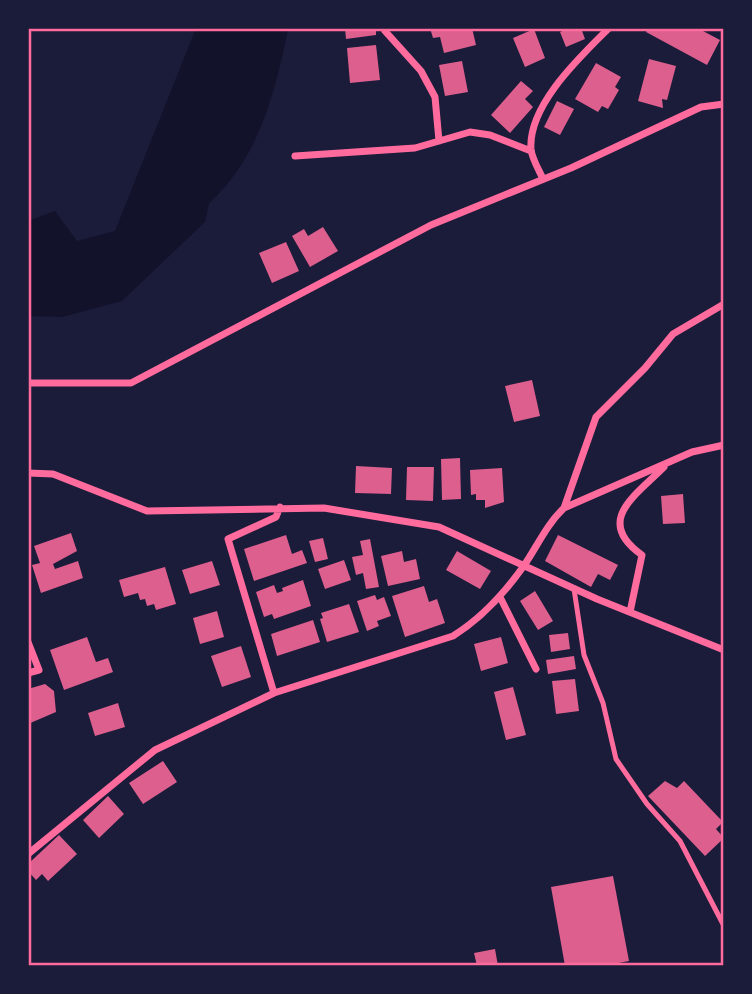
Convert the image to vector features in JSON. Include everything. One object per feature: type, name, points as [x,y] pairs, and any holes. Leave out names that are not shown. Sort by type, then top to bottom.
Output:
[{"type":"street","points":[[543,179],[531,151],[533,127],[559,80],[609,28]]},
{"type":"street","points":[[385,31],[421,72],[435,97],[439,141]]},
{"type":"street","points":[[28,383],[131,383],[430,225],[543,179],[701,107],[724,104]]},
{"type":"street","points":[[295,156],[415,148],[470,132],[490,135],[531,151]]},
{"type":"street","points":[[564,508],[596,417],[645,368],[673,334],[724,304]]},
{"type":"street","points":[[28,855],[156,750],[274,693],[453,636],[479,620],[500,597],[551,521],[564,508],[692,452],[724,445]]},
{"type":"street","points":[[629,612],[642,555],[626,544],[618,527],[622,510],[669,462]]},
{"type":"street","points":[[28,473],[53,474],[147,511],[324,508],[439,527],[574,589],[724,650]]},
{"type":"street","points":[[274,693],[228,538],[276,517],[280,507]]},
{"type":"street","points":[[500,597],[536,669]]},
{"type":"street","points":[[28,642],[39,670],[28,673]]},
{"type":"lane","points":[[574,589],[584,655],[603,703],[617,759],[647,804],[680,841],[724,926]]},
{"type":"shaded area","points":[[196,28],[246,28],[205,222],[122,301],[62,317],[28,316],[28,221],[55,211],[77,241],[115,231]]},
{"type":"building","points":[[345,28],[376,28],[376,35],[346,39]]},
{"type":"building","points":[[430,28],[472,28],[476,45],[444,53],[440,37],[433,38]]},
{"type":"building","points":[[569,28],[581,28],[585,39],[566,47],[560,32]]},
{"type":"building","points":[[648,28],[705,28],[703,31],[720,40],[707,65],[646,32]]},
{"type":"building","points":[[534,29],[545,58],[525,67],[513,38]]},
{"type":"building","points":[[376,45],[380,80],[350,83],[347,48]]},
{"type":"building","points":[[649,59],[676,66],[667,100],[662,99],[663,108],[638,101]]},
{"type":"building","points":[[462,61],[468,92],[445,96],[439,65]]},
{"type":"building","points":[[596,63],[621,77],[615,87],[619,90],[608,109],[602,106],[598,112],[575,99]]},
{"type":"building","points":[[521,81],[533,91],[525,99],[533,107],[510,133],[491,115]]},
{"type":"building","points":[[557,101],[574,109],[560,135],[544,127]]},
{"type":"building","points":[[323,227],[338,251],[310,267],[292,236],[304,229],[308,236]]},
{"type":"building","points":[[286,242],[299,271],[272,283],[259,253]]},
{"type":"building","points":[[532,380],[540,416],[514,422],[505,386]]},
{"type":"building","points":[[460,458],[461,499],[442,500],[441,459]]},
{"type":"building","points":[[356,466],[392,468],[391,494],[355,493]]},
{"type":"building","points":[[407,467],[434,467],[433,501],[406,500]]},
{"type":"building","points":[[502,468],[504,502],[485,508],[485,500],[476,500],[476,494],[471,495],[470,470]]},
{"type":"building","points":[[683,494],[685,523],[663,524],[661,496]]},
{"type":"building","points":[[71,533],[77,551],[53,564],[55,569],[78,561],[83,578],[41,593],[32,565],[40,563],[34,546]]},
{"type":"building","points":[[286,535],[292,554],[302,550],[307,563],[254,581],[244,549]]},
{"type":"building","points":[[558,535],[618,565],[610,580],[598,574],[591,587],[545,561]]},
{"type":"building","points":[[323,538],[328,559],[315,562],[309,541]]},
{"type":"building","points":[[370,539],[379,587],[366,589],[363,573],[356,575],[352,557],[363,555],[360,541]]},
{"type":"building","points":[[402,551],[404,562],[416,559],[420,579],[388,586],[381,556]]},
{"type":"building","points":[[457,551],[491,571],[480,589],[446,570]]},
{"type":"building","points":[[344,560],[351,580],[325,589],[318,569]]},
{"type":"building","points":[[212,561],[220,585],[190,594],[182,570]]},
{"type":"building","points":[[165,567],[176,604],[156,610],[154,604],[147,606],[145,599],[140,600],[138,593],[124,597],[119,580]]},
{"type":"building","points":[[303,580],[311,606],[274,619],[272,614],[264,617],[256,592],[274,585],[277,593],[283,591],[282,588]]},
{"type":"building","points":[[424,586],[429,602],[437,599],[445,623],[405,637],[392,596]]},
{"type":"building","points":[[535,591],[553,621],[538,630],[520,601]]},
{"type":"building","points":[[375,595],[377,600],[384,597],[391,616],[377,621],[379,626],[367,631],[357,601]]},
{"type":"building","points":[[349,604],[359,632],[327,642],[320,619],[323,618],[321,613]]},
{"type":"building","points":[[217,611],[224,637],[200,644],[193,618]]},
{"type":"building","points":[[313,620],[320,642],[277,656],[271,634]]},
{"type":"building","points":[[568,633],[570,649],[551,652],[549,635]]},
{"type":"building","points":[[87,637],[96,662],[108,658],[113,672],[64,690],[50,650]]},
{"type":"building","points":[[501,637],[508,663],[481,671],[474,644]]},
{"type":"building","points":[[241,646],[251,677],[222,687],[211,656]]},
{"type":"building","points":[[574,656],[576,669],[548,674],[546,660]]},
{"type":"building","points":[[575,679],[579,711],[556,714],[552,681]]},
{"type":"building","points":[[45,684],[54,691],[56,712],[28,724],[28,689]]},
{"type":"building","points":[[513,687],[526,735],[506,740],[494,692]]},
{"type":"building","points":[[118,703],[125,727],[95,736],[88,713]]},
{"type":"building","points":[[163,761],[177,782],[143,804],[129,783]]},
{"type":"building","points":[[665,781],[677,788],[684,781],[723,822],[716,829],[724,838],[705,856],[648,796]]},
{"type":"building","points":[[108,796],[124,814],[99,838],[83,820]]},
{"type":"building","points":[[59,835],[77,854],[48,881],[42,874],[36,880],[28,871],[28,864]]},
{"type":"building","points":[[613,876],[629,961],[603,966],[565,966],[551,887]]},
{"type":"building","points":[[495,949],[498,966],[477,966],[474,953]]},
{"type":"waterway","points":[[174,204],[195,188],[227,149],[248,103],[267,28]]}]
